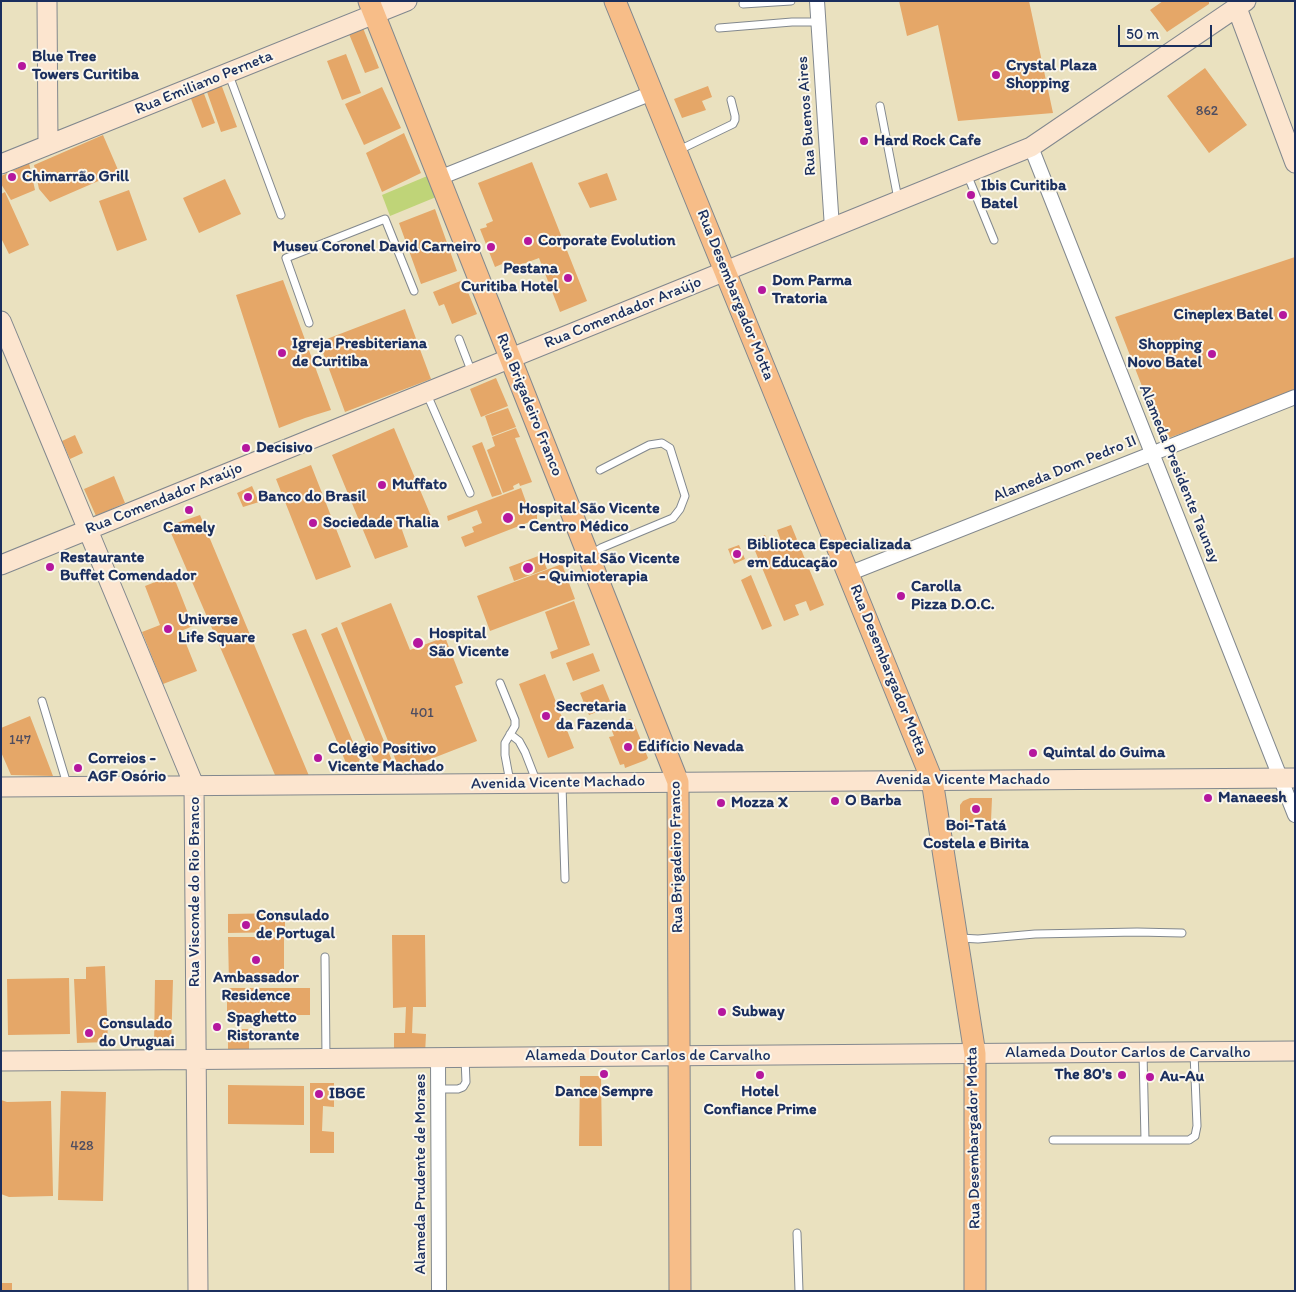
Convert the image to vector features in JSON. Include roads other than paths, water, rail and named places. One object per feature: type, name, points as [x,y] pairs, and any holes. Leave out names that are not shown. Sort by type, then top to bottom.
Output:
[{"type":"main road","name":"Rua Desembargador Motta","points":[[615,1],[932,780],[975,1054],[975,1291]]},
{"type":"main road","name":"Rua Brigadeiro Franco","points":[[372,8],[678,782],[680,1291]]},
{"type":"street","points":[[47,1],[48,146]]},
{"type":"street","name":"Rua Emiliano Perneta","points":[[1,164],[228,73],[372,8],[407,1]]},
{"type":"street","name":"Rua Buenos Aires","points":[[816,1],[832,228]]},
{"type":"street","points":[[1240,3],[1295,163]]},
{"type":"street","name":"Rua Comendador Araújo","points":[[1,565],[1031,147],[1240,3]]},
{"type":"street","points":[[439,178],[652,93]]},
{"type":"street","name":"Alameda Presidente Taunay","points":[[1031,147],[1152,454],[1288,778],[1295,814]]},
{"type":"street","name":"Rua Visconde do Rio Branco","points":[[1,321],[194,786],[198,1291]]},
{"type":"street","name":"Alameda Dom Pedro II","points":[[848,574],[1295,398]]},
{"type":"street","name":"Avenida Vicente Machado","points":[[1,788],[1288,778]]},
{"type":"street","name":"Alameda Doutor Carlos de Carvalho","points":[[1,1061],[1295,1051]]},
{"type":"street","name":"Alameda Prudente de Moraes","points":[[438,1057],[439,1291]]},
{"type":"lane","points":[[743,4],[791,1]]},
{"type":"lane","points":[[719,28],[792,22],[818,22]]},
{"type":"lane","points":[[228,73],[281,215]]},
{"type":"lane","points":[[676,151],[733,124],[735,116],[731,100]]},
{"type":"lane","points":[[880,106],[898,201]]},
{"type":"lane","points":[[966,173],[994,240]]},
{"type":"lane","points":[[309,323],[286,258],[385,219],[414,291]]},
{"type":"lane","points":[[459,339],[472,374]]},
{"type":"lane","points":[[426,392],[470,493]]},
{"type":"lane","points":[[589,555],[601,548],[672,518],[680,509],[685,496],[670,448],[662,443],[649,445],[600,470]]},
{"type":"lane","points":[[500,683],[516,720],[515,726],[505,743],[511,784]]},
{"type":"lane","points":[[42,701],[68,787]]},
{"type":"lane","points":[[510,734],[522,746],[538,783]]},
{"type":"lane","points":[[562,783],[565,879]]},
{"type":"lane","points":[[957,938],[978,939],[1035,934],[1182,933]]},
{"type":"lane","points":[[325,957],[326,1058]]},
{"type":"lane","points":[[1143,1052],[1144,1140]]},
{"type":"lane","points":[[1053,1140],[1189,1140],[1195,1136],[1197,1126],[1194,1052]]},
{"type":"lane","points":[[438,1089],[458,1089],[462,1087],[466,1082],[465,1057]]},
{"type":"lane","points":[[797,1233],[799,1291]]},
{"type":"place","name":"Blue Tree Towers Curitiba","points":[[22,66]]},
{"type":"place","name":"Crystal Plaza Shopping","points":[[996,75]]},
{"type":"place","name":"Hard Rock Cafe","points":[[864,141]]},
{"type":"place","name":"Chimarrão Grill","points":[[12,177]]},
{"type":"place","name":"Ibis Curitiba Batel","points":[[971,195]]},
{"type":"place","name":"Corporate Evolution","points":[[528,241]]},
{"type":"place","name":"Museu Coronel David Carneiro","points":[[491,247]]},
{"type":"place","name":"Pestana Curitiba Hotel","points":[[568,278]]},
{"type":"place","name":"Dom Parma Tratoria","points":[[762,290]]},
{"type":"place","name":"Cineplex Batel","points":[[1283,315]]},
{"type":"place","name":"Igreja Presbiteriana de Curitiba","points":[[282,353]]},
{"type":"place","name":"Shopping Novo Batel","points":[[1212,354]]},
{"type":"place","name":"Decisivo","points":[[246,448]]},
{"type":"place","name":"Muffato","points":[[382,485]]},
{"type":"place","name":"Banco do Brasil","points":[[248,497]]},
{"type":"place","name":"Camely","points":[[189,510]]},
{"type":"place","name":"Hospital São Vicente - Centro Médico","points":[[508,518]]},
{"type":"place","name":"Sociedade Thalia","points":[[313,523]]},
{"type":"place","name":"Biblioteca Especializada em Educação","points":[[737,554]]},
{"type":"place","name":"Restaurante Buffet Comendador","points":[[50,567]]},
{"type":"place","name":"Hospital São Vicente - Quimioterapia","points":[[528,568]]},
{"type":"place","name":"Carolla Pizza D.O.C.","points":[[901,596]]},
{"type":"place","name":"Universe Life Square","points":[[168,629]]},
{"type":"place","name":"Hospital São Vicente","points":[[418,643]]},
{"type":"place","name":"Secretaria da Fazenda","points":[[546,716]]},
{"type":"place","name":"Edifício Nevada","points":[[628,747]]},
{"type":"place","name":"Quintal do Guima","points":[[1033,753]]},
{"type":"place","name":"Colégio Positivo Vicente Machado","points":[[318,758]]},
{"type":"place","name":"Correios - AGF Osório","points":[[78,768]]},
{"type":"place","name":"Manaeesh","points":[[1208,798]]},
{"type":"place","name":"O Barba","points":[[835,801]]},
{"type":"place","name":"Mozza X","points":[[721,803]]},
{"type":"place","name":"Boi-Tatá Costela e Birita","points":[[976,809]]},
{"type":"place","name":"Consulado de Portugal","points":[[246,925]]},
{"type":"place","name":"Ambassador Residence","points":[[256,960]]},
{"type":"place","name":"Subway","points":[[722,1012]]},
{"type":"place","name":"Spaghetto Ristorante","points":[[217,1027]]},
{"type":"place","name":"Consulado do Uruguai","points":[[89,1033]]},
{"type":"place","name":"Dance Sempre","points":[[604,1074]]},
{"type":"place","name":"Hotel Confiance Prime","points":[[760,1075]]},
{"type":"place","name":"The 80's","points":[[1122,1075]]},
{"type":"place","name":"Au-Au","points":[[1150,1077]]},
{"type":"place","name":"IBGE","points":[[319,1094]]}]
